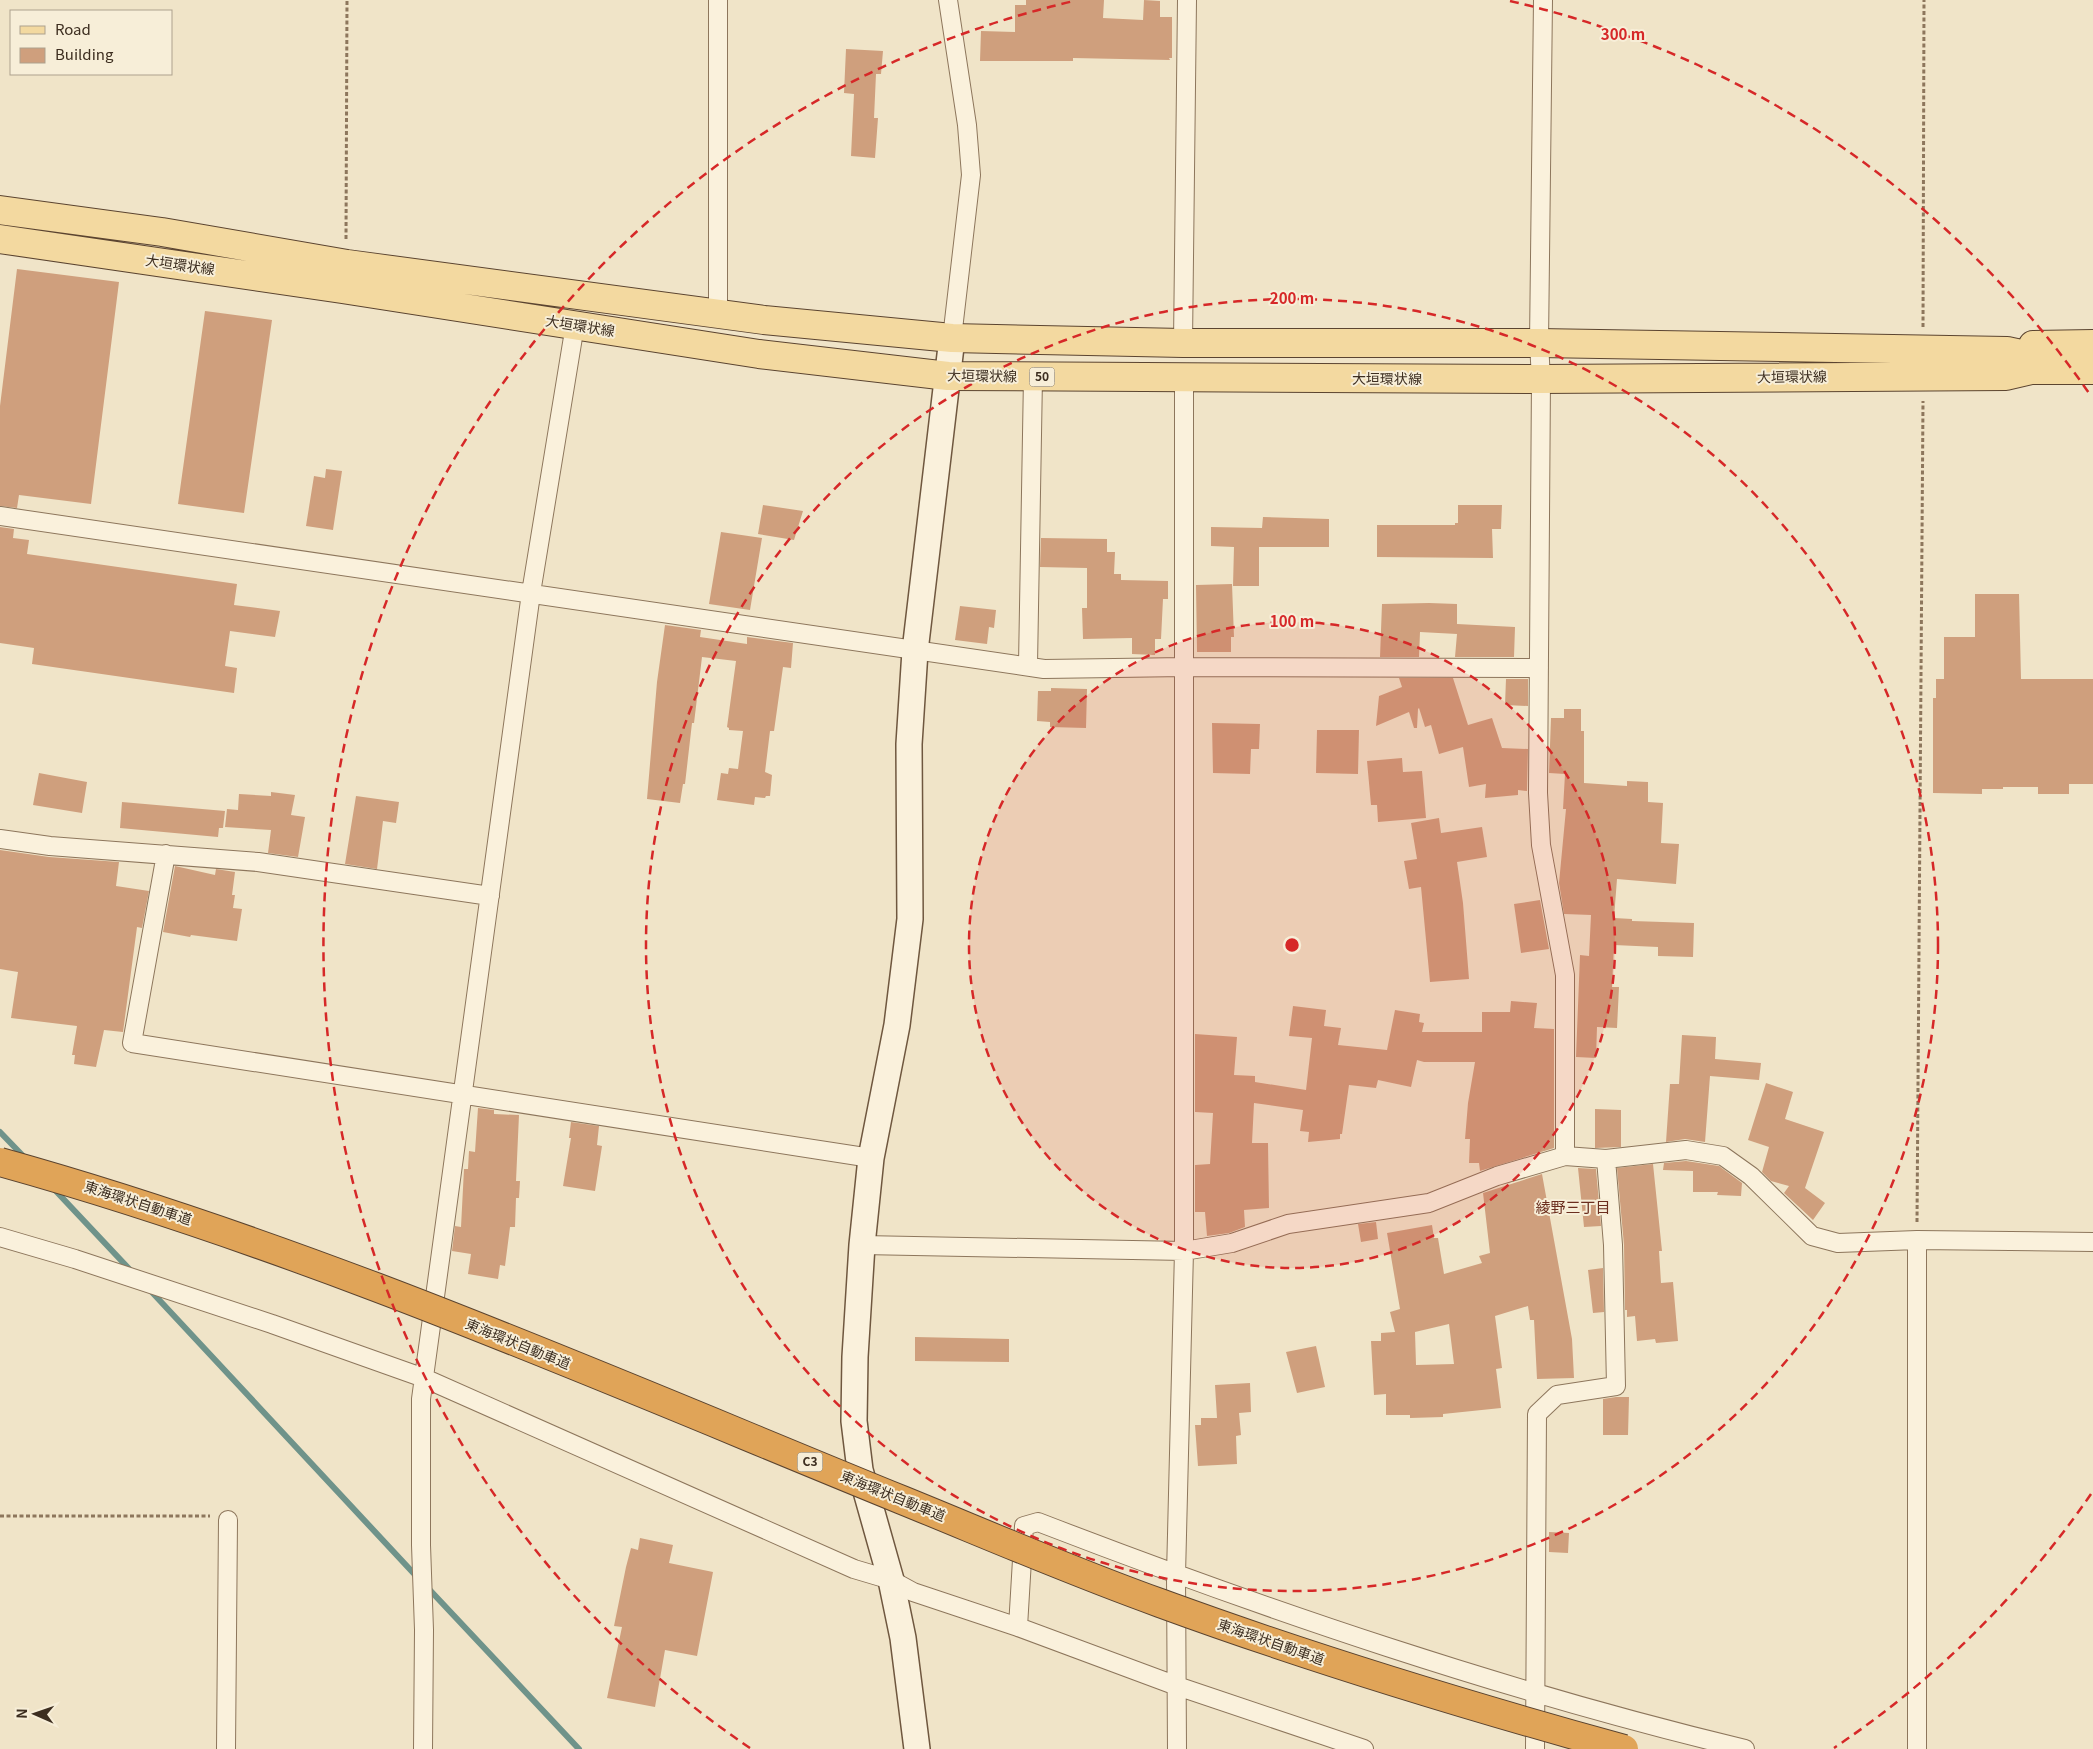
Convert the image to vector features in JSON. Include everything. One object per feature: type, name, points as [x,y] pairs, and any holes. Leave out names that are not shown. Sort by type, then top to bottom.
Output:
[{"type":"highway","name":"東海環状自動車道","points":[[0,1162],[82,1185],[223,1230],[372,1285],[1158,1603],[1331,1662],[1490,1712],[1624,1749]]},
{"type":"main road","name":"大垣環状線","points":[[0,210],[162,232],[347,264],[718,314],[952,338],[1183,343],[1539,343],[1923,363],[2007,364],[2031,370],[2093,370]]},
{"type":"main road","name":"大垣環状線","points":[[0,239],[759,354],[948,376],[1542,379],[1923,363]]},
{"type":"main road","points":[[2093,344],[2030,345],[2007,364],[2030,383],[2093,385]]},
{"type":"main road","name":"大垣環状線","points":[[2007,364],[2030,356],[2093,357]]},
{"type":"street","points":[[718,0],[718,314]]},
{"type":"street","points":[[917,1749],[903,1638],[891,1580],[860,1470],[854,1421],[855,1357],[862,1245],[871,1158],[897,1025],[910,919],[909,744],[915,651],[971,175],[968,125],[948,0]]},
{"type":"street","points":[[1183,343],[1187,0]]},
{"type":"street","points":[[1543,0],[1539,343],[1542,379],[1538,793],[1541,845],[1565,976],[1564,1156]]},
{"type":"street","points":[[423,1749],[424,1630],[421,1545],[421,1399],[531,593],[575,325]]},
{"type":"street","points":[[1028,666],[1033,377]]},
{"type":"street","points":[[1177,1749],[1176,1575],[1184,1251],[1184,378]]},
{"type":"street","points":[[0,516],[1044,669],[1185,667],[1539,668]]},
{"type":"street","points":[[0,839],[50,846],[258,862],[490,896]]},
{"type":"street","points":[[166,854],[132,1043],[871,1158]]},
{"type":"street","points":[[862,1245],[1184,1251],[1232,1243],[1288,1224],[1430,1203],[1497,1176],[1564,1156],[1606,1159],[1686,1150],[1723,1156],[1751,1176],[1812,1236],[1838,1243],[1917,1240],[2093,1242]]},
{"type":"street","points":[[1535,1749],[1537,1414],[1557,1395],[1616,1386],[1613,1245],[1606,1159]]},
{"type":"street","points":[[0,1237],[195,1298],[424,1378],[854,1569],[891,1580],[913,1592],[1018,1627],[1177,1686],[1364,1749]]},
{"type":"street","points":[[1917,1240],[1917,1749]]},
{"type":"street","points":[[226,1749],[228,1520]]},
{"type":"street","points":[[1018,1627],[1024,1526],[1038,1522],[1176,1575],[1348,1634],[1535,1694],[1745,1749]]},
{"type":"path","points":[[347,0],[347,264]]},
{"type":"path","points":[[1917,1240],[1924,0]]},
{"type":"path","points":[[0,1516],[209,1516],[228,1520]]},
{"type":"building","points":[[1026,0],[1104,0],[1103,18],[1143,20],[1144,0],[1160,1],[1160,17],[1172,17],[1172,58],[1169,58],[1170,60],[1073,58],[1073,61],[980,61],[981,31],[1015,32],[1015,5],[1026,5]]},
{"type":"building","points":[[846,49],[883,51],[881,74],[876,74],[874,118],[878,118],[875,158],[851,156],[854,94],[844,93]]},
{"type":"building","points":[[17,269],[119,282],[91,504],[19,495],[17,508],[0,506],[0,406]]},
{"type":"building","points":[[205,311],[272,320],[244,513],[178,504]]},
{"type":"building","points":[[326,469],[342,471],[333,530],[306,526],[314,476],[325,478]]},
{"type":"building","points":[[763,505],[803,511],[794,540],[758,534]]},
{"type":"building","points":[[1458,505],[1502,505],[1501,529],[1492,529],[1493,558],[1377,557],[1377,525],[1455,525],[1455,523],[1458,523]]},
{"type":"building","points":[[1263,517],[1329,519],[1329,547],[1259,547],[1259,586],[1233,586],[1234,547],[1211,546],[1211,527],[1262,528]]},
{"type":"building","points":[[0,527],[14,529],[13,538],[29,540],[27,554],[237,584],[234,605],[280,611],[275,637],[230,631],[225,666],[237,668],[234,693],[32,664],[34,648],[0,643]]},
{"type":"building","points":[[721,532],[762,538],[750,610],[709,604]]},
{"type":"building","points":[[1041,538],[1107,539],[1107,552],[1115,552],[1114,574],[1121,574],[1121,580],[1168,581],[1168,599],[1163,599],[1161,639],[1155,639],[1155,655],[1132,654],[1132,638],[1083,639],[1082,608],[1087,608],[1087,568],[1040,567]]},
{"type":"building","points":[[1232,584],[1234,637],[1231,637],[1231,652],[1197,652],[1196,585]]},
{"type":"building","points":[[1975,594],[2019,594],[2021,679],[2093,679],[2093,784],[2069,784],[2069,794],[2038,794],[2038,787],[1982,789],[1982,794],[1933,793],[1933,698],[1936,698],[1936,679],[1944,679],[1944,637],[1975,637]]},
{"type":"building","points":[[1382,604],[1457,604],[1457,624],[1515,627],[1514,657],[1455,657],[1457,634],[1420,632],[1419,657],[1380,657]]},
{"type":"building","points":[[960,606],[996,610],[994,628],[989,627],[987,644],[955,640]]},
{"type":"building","points":[[665,625],[701,630],[700,637],[747,644],[747,637],[793,643],[791,668],[783,667],[774,731],[770,731],[765,772],[772,775],[770,796],[765,798],[755,797],[754,805],[717,800],[721,773],[728,774],[729,768],[738,769],[743,731],[729,730],[727,727],[736,661],[702,657],[685,784],[683,784],[680,803],[647,799],[657,682]]},
{"type":"building","points":[[1399,678],[1453,678],[1468,725],[1492,718],[1502,748],[1528,749],[1527,791],[1518,790],[1518,795],[1485,798],[1486,784],[1469,787],[1463,747],[1439,754],[1431,725],[1425,727],[1419,708],[1417,728],[1414,728],[1409,712],[1376,726],[1379,696],[1402,687]]},
{"type":"building","points":[[1506,679],[1528,679],[1528,706],[1505,705]]},
{"type":"building","points":[[1051,688],[1087,689],[1086,728],[1050,727],[1050,722],[1037,721],[1038,691],[1051,691]]},
{"type":"building","points":[[1564,709],[1581,709],[1581,731],[1584,731],[1584,783],[1627,786],[1627,781],[1648,782],[1648,802],[1663,803],[1661,843],[1679,844],[1676,884],[1617,879],[1614,918],[1632,919],[1632,921],[1694,923],[1693,957],[1658,956],[1658,947],[1614,945],[1612,987],[1619,987],[1617,1028],[1597,1027],[1596,1058],[1576,1057],[1580,955],[1589,956],[1591,915],[1564,914],[1559,883],[1566,809],[1563,809],[1565,774],[1549,773],[1551,718],[1564,718]]},
{"type":"building","points":[[1212,723],[1260,724],[1259,749],[1251,749],[1250,774],[1213,773]]},
{"type":"building","points":[[1317,730],[1359,730],[1358,774],[1316,773]]},
{"type":"building","points":[[1402,758],[1403,772],[1422,771],[1426,818],[1378,822],[1377,805],[1371,805],[1367,761]]},
{"type":"building","points":[[39,773],[87,782],[82,813],[33,805]]},
{"type":"building","points":[[271,792],[295,795],[291,815],[305,817],[298,857],[268,853],[271,830],[225,827],[227,809],[238,810],[239,794],[271,796]]},
{"type":"building","points":[[356,796],[399,802],[396,823],[383,821],[377,869],[345,864]]},
{"type":"building","points":[[122,802],[225,811],[223,828],[219,828],[218,837],[120,828]]},
{"type":"building","points":[[1439,818],[1441,833],[1482,827],[1487,857],[1457,862],[1463,903],[1469,979],[1430,982],[1421,887],[1409,889],[1404,861],[1417,859],[1411,823]]},
{"type":"building","points":[[0,850],[49,857],[119,862],[116,886],[149,891],[142,928],[137,927],[123,1032],[104,1030],[96,1067],[74,1064],[75,1055],[72,1055],[77,1026],[11,1018],[18,972],[0,969]]},
{"type":"building","points":[[175,866],[215,875],[216,869],[235,872],[232,895],[235,895],[233,908],[242,909],[237,941],[191,935],[190,937],[163,932]]},
{"type":"building","points":[[1540,900],[1549,949],[1521,953],[1514,904]]},
{"type":"building","points":[[1511,1001],[1537,1003],[1534,1028],[1554,1029],[1554,1148],[1480,1171],[1479,1163],[1469,1163],[1470,1139],[1465,1139],[1468,1103],[1475,1062],[1424,1062],[1417,1060],[1411,1087],[1378,1080],[1376,1088],[1349,1085],[1340,1139],[1308,1142],[1309,1132],[1300,1131],[1303,1110],[1254,1103],[1252,1143],[1268,1143],[1269,1208],[1244,1210],[1245,1227],[1229,1233],[1207,1236],[1205,1212],[1195,1212],[1195,1165],[1210,1164],[1213,1113],[1195,1112],[1195,1034],[1237,1037],[1234,1075],[1255,1076],[1255,1082],[1306,1090],[1312,1038],[1289,1036],[1293,1006],[1326,1010],[1324,1026],[1341,1028],[1338,1045],[1387,1050],[1395,1010],[1420,1014],[1419,1022],[1424,1023],[1422,1032],[1482,1032],[1482,1012],[1510,1012]]},
{"type":"building","points":[[1682,1035],[1716,1037],[1715,1059],[1761,1063],[1759,1080],[1710,1076],[1705,1142],[1685,1139],[1666,1142],[1670,1084],[1679,1084]]},
{"type":"building","points":[[1766,1083],[1793,1092],[1785,1119],[1824,1132],[1805,1188],[1825,1203],[1813,1220],[1784,1193],[1789,1186],[1771,1181],[1762,1172],[1769,1147],[1748,1140]]},
{"type":"building","points":[[478,1108],[494,1110],[494,1114],[519,1115],[516,1181],[520,1181],[519,1198],[516,1198],[515,1227],[510,1227],[505,1266],[500,1265],[498,1279],[468,1274],[471,1254],[452,1251],[455,1226],[461,1227],[464,1169],[468,1169],[469,1151],[475,1152]]},
{"type":"building","points":[[1595,1109],[1621,1110],[1621,1147],[1595,1148]]},
{"type":"building","points":[[571,1122],[599,1126],[597,1145],[602,1146],[595,1191],[563,1186],[571,1138],[569,1138]]},
{"type":"building","points":[[1686,1161],[1719,1166],[1742,1183],[1741,1196],[1717,1195],[1718,1192],[1693,1192],[1693,1171],[1663,1170],[1664,1163]]},
{"type":"building","points":[[1653,1164],[1662,1251],[1659,1251],[1661,1283],[1673,1282],[1678,1341],[1656,1343],[1655,1339],[1637,1341],[1635,1316],[1627,1317],[1627,1310],[1625,1310],[1624,1245],[1617,1168]]},
{"type":"building","points":[[1578,1168],[1596,1169],[1601,1226],[1584,1227]]},
{"type":"building","points":[[1542,1174],[1572,1339],[1574,1378],[1537,1379],[1534,1320],[1530,1320],[1528,1306],[1495,1316],[1502,1368],[1496,1369],[1501,1408],[1443,1414],[1443,1417],[1410,1418],[1410,1415],[1386,1415],[1386,1394],[1374,1395],[1371,1341],[1381,1341],[1381,1333],[1395,1332],[1390,1312],[1400,1309],[1387,1233],[1432,1225],[1434,1238],[1438,1238],[1444,1274],[1482,1263],[1479,1256],[1490,1253],[1483,1193]],"holes":[[[1449,1324],[1454,1364],[1416,1365],[1415,1332]]]},
{"type":"building","points":[[1376,1222],[1378,1239],[1361,1242],[1358,1224]]},
{"type":"building","points":[[1603,1268],[1604,1312],[1593,1313],[1588,1270]]},
{"type":"building","points":[[915,1337],[1009,1339],[1009,1362],[915,1361]]},
{"type":"building","points":[[1316,1346],[1325,1387],[1297,1393],[1286,1352]]},
{"type":"building","points":[[1250,1383],[1251,1412],[1239,1413],[1241,1435],[1236,1436],[1237,1464],[1198,1466],[1195,1425],[1201,1425],[1201,1418],[1217,1418],[1215,1385]]},
{"type":"building","points":[[1629,1397],[1628,1435],[1603,1435],[1603,1399]]},
{"type":"building","points":[[1549,1532],[1569,1533],[1568,1553],[1549,1552]]},
{"type":"building","points":[[640,1538],[673,1545],[669,1563],[713,1572],[697,1656],[665,1650],[655,1707],[607,1698],[622,1627],[614,1626],[626,1567],[631,1548],[638,1550]]},
{"type":"waterway","points":[[0,1132],[27,1160]]},
{"type":"waterway","points":[[54,1189],[133,1273]]},
{"type":"waterway","points":[[149,1289],[418,1578]]},
{"type":"waterway","points":[[427,1587],[579,1749]]},
{"type":"district","name":"綾野三丁目","points":[[1573,1208]]}]
